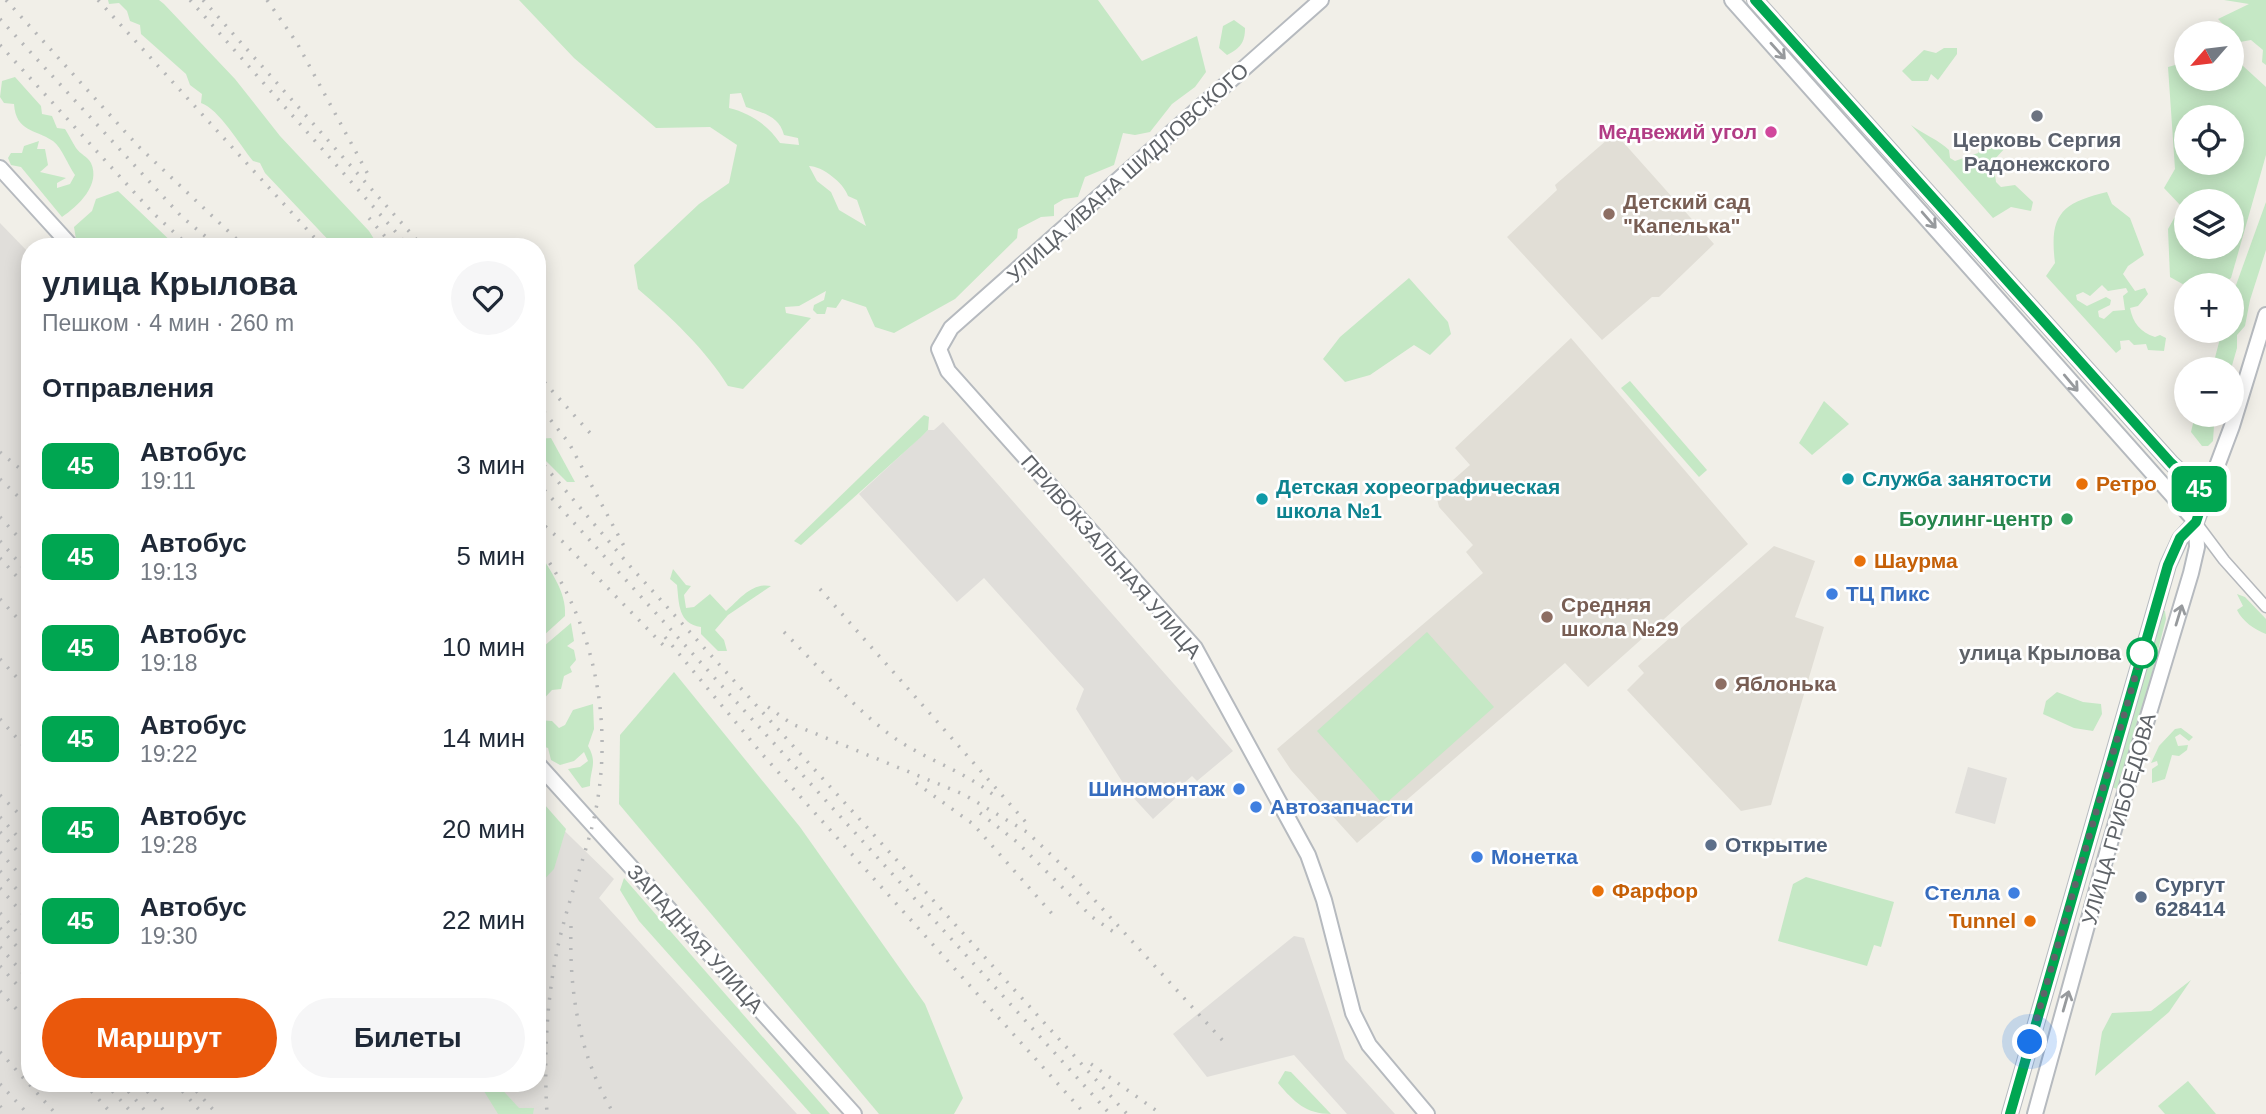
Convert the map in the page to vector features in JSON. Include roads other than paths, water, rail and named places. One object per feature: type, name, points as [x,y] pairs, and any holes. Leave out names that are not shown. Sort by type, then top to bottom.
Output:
[{"type":"main road","name":"УЛИЦА ИВАНА ШИДЛОВСКОГО","points":[[939,349],[951,328],[1126,177],[1321,0]]},
{"type":"main road","points":[[1732,0],[2196,522]]},
{"type":"main road","points":[[1755,0],[2162,452],[2205,495]]},
{"type":"main road","points":[[0,168],[64,238]]},
{"type":"main road","name":"УЛИЦА ГРИБОЕДОВА","points":[[2035,1114],[2107,853],[2191,573],[2196,522],[2232,426],[2266,315]]},
{"type":"main road","name":"ПРИВОКЗАЛЬНАЯ УЛИЦА","points":[[939,349],[948,372],[1195,648],[1308,855],[1324,900],[1353,1013],[1369,1045],[1389,1073],[1427,1114]]},
{"type":"main road","name":"УЛИЦА ГРИБОЕДОВА","points":[[2010,1114],[2168,565],[2180,538],[2196,522]]},
{"type":"main road","name":"ЗАПАДНАЯ УЛИЦА","points":[[546,773],[854,1114]]},
{"type":"street","points":[[2196,522],[2224,560],[2266,607]]},
{"type":"railway","points":[[6,0],[138,146],[235,238]]},
{"type":"railway","points":[[98,0],[315,238]]},
{"type":"railway","points":[[190,0],[401,238]]},
{"type":"railway","points":[[203,0],[415,238]]},
{"type":"railway","points":[[267,0],[297,43],[370,178]]},
{"type":"railway","points":[[0,19],[181,216],[207,238]]},
{"type":"railway","points":[[0,45],[153,213],[180,238]]},
{"type":"railway","points":[[369,218],[386,238]]},
{"type":"railway","points":[[546,384],[591,434]]},
{"type":"railway","points":[[546,414],[569,443],[625,548]]},
{"type":"railway","points":[[0,452],[21,470]]},
{"type":"railway","points":[[546,468],[629,565],[1127,1114]]},
{"type":"railway","points":[[0,479],[21,499]]},
{"type":"railway","points":[[546,492],[1110,1114]]},
{"type":"railway","points":[[0,517],[21,540]]},
{"type":"railway","points":[[546,527],[668,650]]},
{"type":"railway","points":[[0,541],[21,565]]},
{"type":"railway","points":[[0,558],[21,581]]},
{"type":"railway","points":[[546,558],[574,609],[587,644],[596,680],[602,754],[592,827],[562,927],[555,961],[546,1037]]},
{"type":"railway","points":[[820,589],[1031,828]]},
{"type":"railway","points":[[0,599],[21,622]]},
{"type":"railway","points":[[784,632],[848,698],[889,734],[915,751],[970,779],[996,797]]},
{"type":"railway","points":[[665,637],[762,754],[1085,1114]]},
{"type":"railway","points":[[0,659],[21,682]]},
{"type":"railway","points":[[768,707],[792,724],[963,794],[1027,832],[1068,871],[1225,1043]]},
{"type":"railway","points":[[0,719],[21,743]]},
{"type":"railway","points":[[916,783],[973,824],[1055,917]]},
{"type":"railway","points":[[0,795],[21,816]]},
{"type":"railway","points":[[980,813],[1017,842],[1092,917],[1118,935]]},
{"type":"railway","points":[[0,817],[19,838]]},
{"type":"railway","points":[[0,832],[21,855]]},
{"type":"railway","points":[[0,852],[21,876]]},
{"type":"railway","points":[[0,871],[21,894]]},
{"type":"railway","points":[[0,888],[21,912]]},
{"type":"railway","points":[[0,913],[19,934]]},
{"type":"railway","points":[[571,926],[574,999],[584,1046],[614,1114]]},
{"type":"railway","points":[[0,928],[21,951]]},
{"type":"railway","points":[[0,947],[21,971]]},
{"type":"railway","points":[[0,966],[21,989]]},
{"type":"railway","points":[[0,991],[21,1014]]},
{"type":"railway","points":[[546,1037],[546,1075]]},
{"type":"railway","points":[[0,1052],[21,1075]]},
{"type":"railway","points":[[1091,1064],[1161,1114]]},
{"type":"railway","points":[[546,1075],[547,1114]]},
{"type":"railway","points":[[0,1084],[28,1114]]},
{"type":"railway","points":[[36,1092],[56,1114]]},
{"type":"railway","points":[[92,1092],[112,1114]]},
{"type":"railway","points":[[113,1092],[133,1114]]},
{"type":"railway","points":[[129,1092],[148,1114]]},
{"type":"railway","points":[[148,1092],[167,1114]]},
{"type":"railway","points":[[183,1092],[203,1114]]},
{"type":"railway","points":[[197,1092],[217,1114]]},
{"type":"railway","points":[[0,1106],[6,1114]]},
{"type":"place","name":"Церковь Сергия Радонежского","points":[[2037,116]]},
{"type":"place","name":"Медвежий угол","points":[[1771,132]]},
{"type":"place","name":"Детский сад \"Капелька\"","points":[[1609,214]]},
{"type":"place","name":"Служба занятости","points":[[1848,479]]},
{"type":"place","name":"Ретро","points":[[2082,484]]},
{"type":"place","name":"Детская хореографическая школа №1","points":[[1262,499]]},
{"type":"place","name":"Боулинг-центр","points":[[2067,519]]},
{"type":"place","name":"Шаурма","points":[[1860,561]]},
{"type":"place","name":"ТЦ Пикс","points":[[1832,594]]},
{"type":"place","name":"Средняя школа №29","points":[[1547,617]]},
{"type":"place","name":"улица Крылова","points":[[2142,653]]},
{"type":"place","name":"Яблонька","points":[[1721,684]]},
{"type":"place","name":"Шиномонтаж","points":[[1239,789]]},
{"type":"place","name":"Автозапчасти","points":[[1256,807]]},
{"type":"place","name":"Открытие","points":[[1711,845]]},
{"type":"place","name":"Монетка","points":[[1477,857]]},
{"type":"place","name":"Фарфор","points":[[1598,891]]},
{"type":"place","name":"Стелла","points":[[2014,893]]},
{"type":"place","name":"Сургут 628414","points":[[2141,897]]},
{"type":"place","name":"Tunnel","points":[[2030,921]]}]
